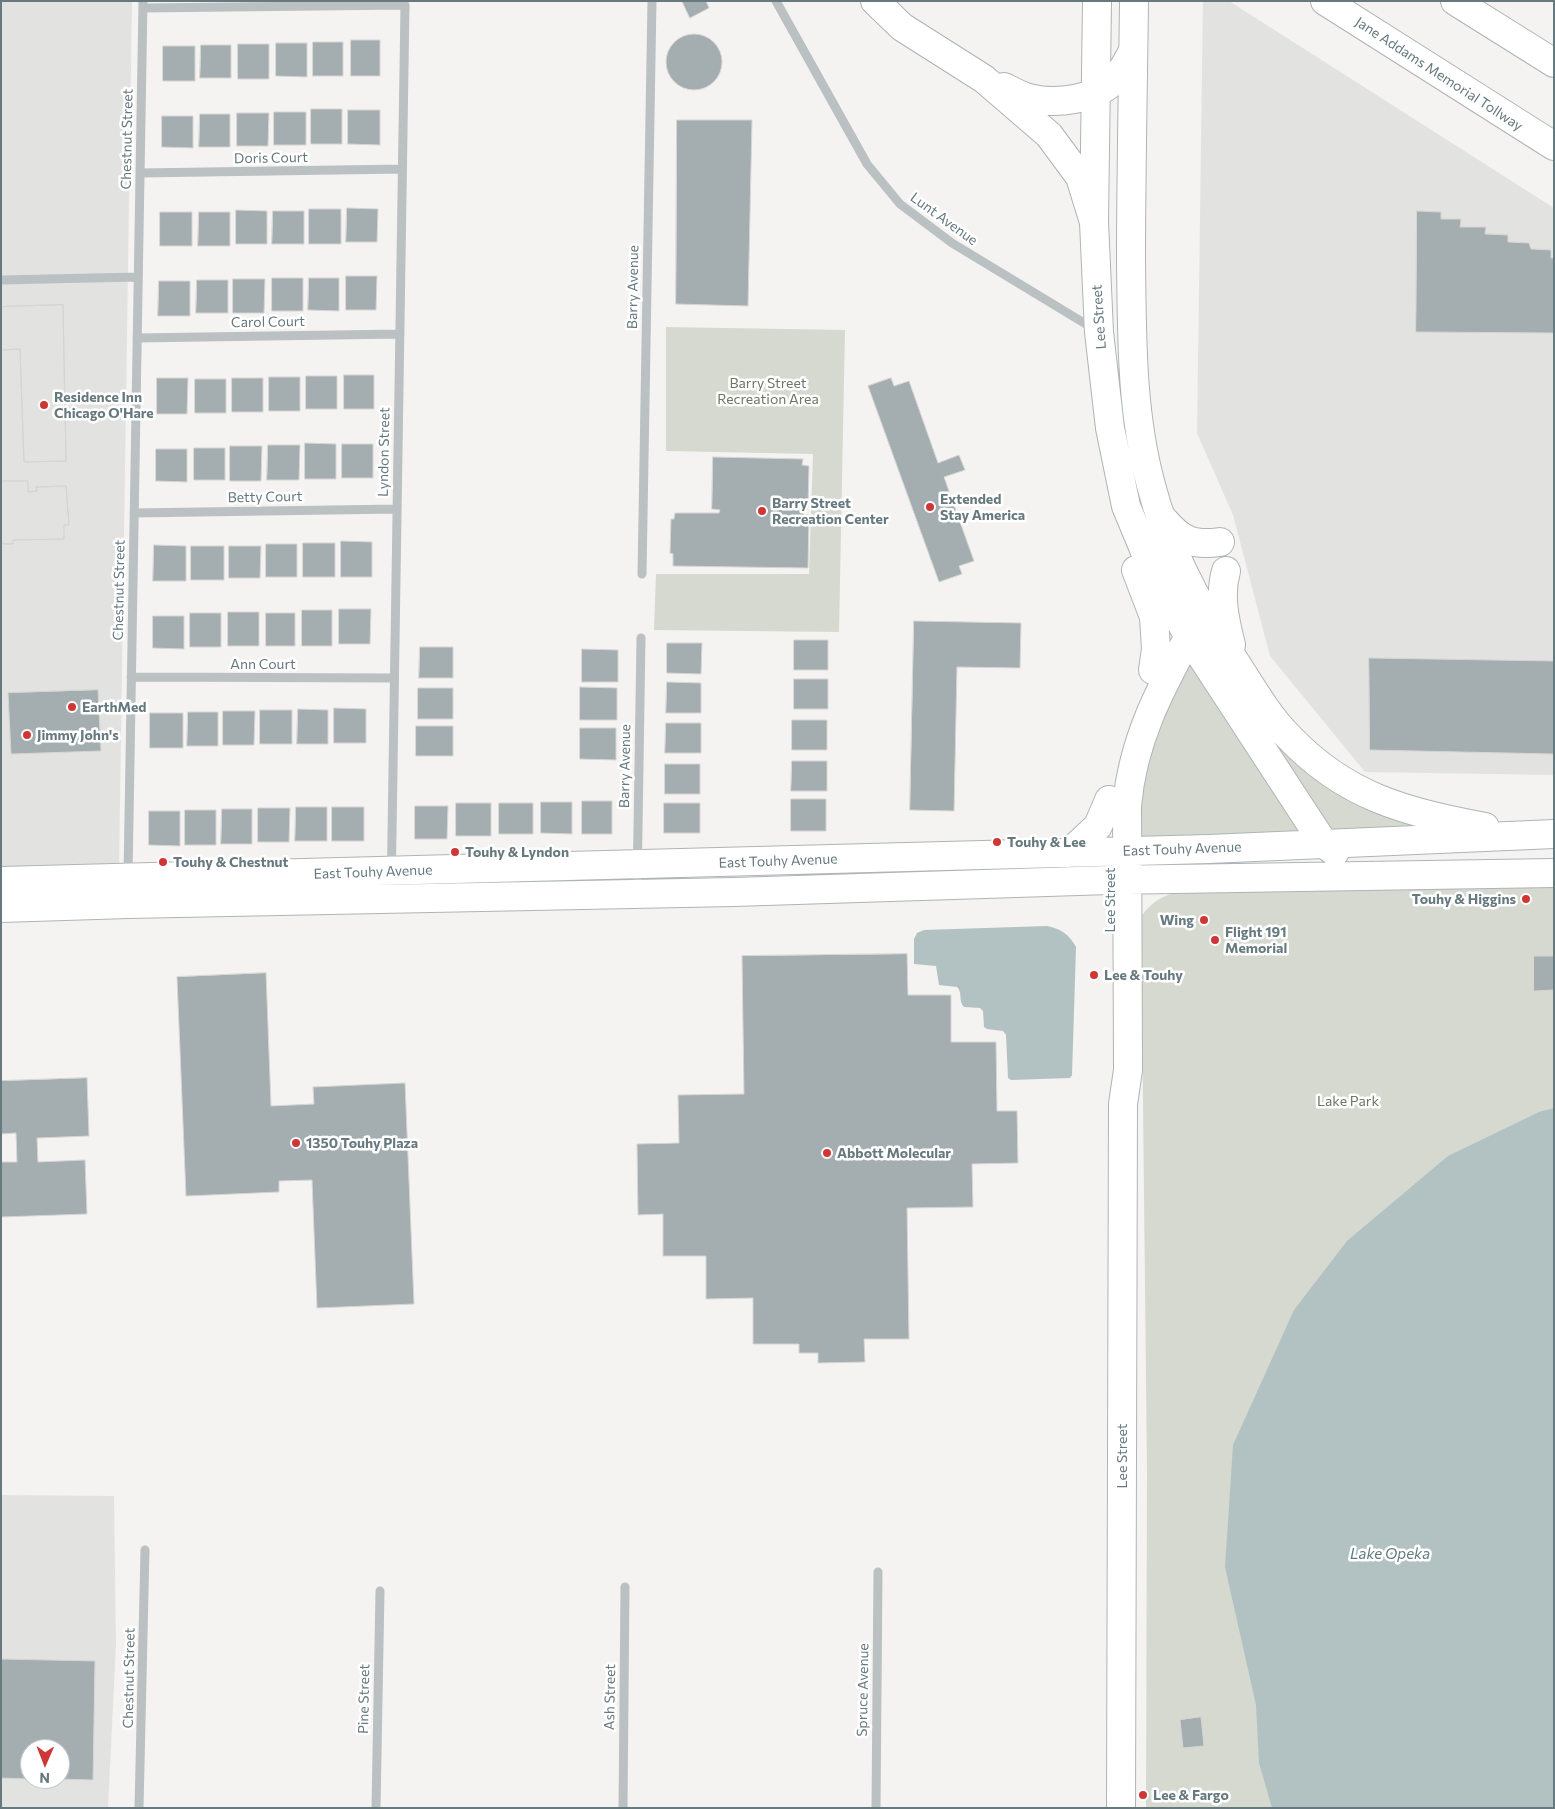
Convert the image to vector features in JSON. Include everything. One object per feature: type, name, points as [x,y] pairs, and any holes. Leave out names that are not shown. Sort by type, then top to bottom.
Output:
[{"type":"main road","points":[[875,1],[902,27],[984,79],[1025,113],[1063,153],[1080,177],[1094,222]]},
{"type":"main road","name":"Lee Street","points":[[1097,1],[1094,222],[1098,332],[1110,428],[1126,506],[1155,576],[1190,614]]},
{"type":"main road","points":[[1134,1],[1132,350],[1146,464],[1160,516],[1190,614],[1324,844],[1346,860],[1367,870],[1401,876]]},
{"type":"main road","name":"Jane Addams Memorial Tollway","points":[[1325,1],[1554,146]]},
{"type":"main road","points":[[1455,1],[1554,63]]},
{"type":"main road","points":[[984,79],[1028,98],[1051,102],[1074,99],[1096,92],[1116,79],[1133,51]]},
{"type":"main road","points":[[1126,506],[1123,530],[1154,617],[1156,649],[1153,670]]},
{"type":"main road","points":[[1160,516],[1175,533],[1187,541],[1205,544],[1220,542]]},
{"type":"main road","points":[[1226,571],[1222,584],[1225,621],[1236,664]]},
{"type":"main road","name":"Lee Street","points":[[1119,851],[1109,800],[1122,742],[1153,670],[1190,614]]},
{"type":"main road","name":"Lee Street","points":[[1121,1808],[1123,1104],[1112,1042],[1119,851],[1129,783],[1142,730],[1190,614]]},
{"type":"main road","points":[[1190,614],[1236,664],[1288,737],[1310,757],[1350,786],[1373,798],[1433,817],[1542,834]]},
{"type":"main road","points":[[1069,853],[1098,826],[1109,800]]},
{"type":"main road","name":"East Touhy Avenue","points":[[1,908],[128,891],[391,872],[1069,853],[1542,834]]},
{"type":"main road","name":"East Touhy Avenue","points":[[1,881],[128,891],[390,899],[1119,880],[1554,873]]},
{"type":"street","name":"Barry Avenue","points":[[642,574],[652,1]]},
{"type":"street","name":"Lunt Avenue","points":[[776,1],[867,164],[900,204],[952,243],[1098,332]]},
{"type":"street","name":"Lyndon Street","points":[[143,5],[405,5],[390,899]]},
{"type":"street","name":"Chestnut Street","points":[[128,891],[143,5]]},
{"type":"street","name":"Doris Court","points":[[140,173],[402,169]]},
{"type":"street","points":[[1,280],[138,277]]},
{"type":"street","name":"Carol Court","points":[[137,338],[400,334]]},
{"type":"street","name":"Betty Court","points":[[134,513],[397,508]]},
{"type":"street","name":"Barry Avenue","points":[[637,894],[641,638]]},
{"type":"street","name":"Ann Court","points":[[131,677],[394,678]]},
{"type":"street","name":"Chestnut Street","points":[[139,1808],[145,1550]]},
{"type":"street","name":"Spruce Avenue","points":[[876,1808],[878,1572]]},
{"type":"street","name":"Ash Street","points":[[623,1808],[625,1587]]},
{"type":"street","name":"Pine Street","points":[[376,1808],[380,1591]]},
{"type":"shaded area","points":[[1,1],[132,1],[119,869],[1,871]]},
{"type":"shaded area","points":[[1203,1],[1229,1],[1554,208],[1554,775],[1365,772],[1270,656],[1233,515],[1197,433]]},
{"type":"shaded area","points":[[1,1495],[114,1496],[116,1645],[108,1808],[1,1808]]},
{"type":"green space","name":"Barry Street Recreation Area","points":[[666,327],[845,330],[839,632],[654,630],[656,574],[809,574],[813,454],[666,451]]},
{"type":"green space","points":[[1204,641],[1266,727],[1438,830],[1334,839]]},
{"type":"green space","points":[[1187,663],[1191,663],[1304,834],[1136,843],[1141,768]]},
{"type":"green space","name":"Lake Park","points":[[1554,884],[1554,1808],[1146,1808],[1147,1472],[1141,917],[1150,906],[1161,898],[1187,890]]},
{"type":"water","points":[[1047,926],[1064,933],[1076,947],[1072,1075],[1070,1078],[1011,1080],[1008,1078],[1006,1035],[1003,1031],[984,1027],[983,1011],[980,1008],[964,1007],[957,987],[939,985],[936,966],[914,964],[914,939],[917,933],[924,930]]},
{"type":"water","name":"Lake Opeka","points":[[1554,1108],[1554,1808],[1272,1808],[1259,1763],[1256,1705],[1225,1567],[1233,1445],[1294,1310],[1347,1241],[1448,1156],[1539,1112]]},
{"type":"building","points":[[682,1],[706,1],[709,8],[690,18]]},
{"type":"building","points":[[694,34],[709,39],[717,47],[722,62],[717,77],[709,85],[694,90],[679,85],[671,77],[666,62],[671,47],[679,39]]},
{"type":"building","points":[[351,40],[380,40],[380,76],[351,76]]},
{"type":"building","points":[[313,42],[343,42],[343,76],[313,76]]},
{"type":"building","points":[[276,43],[307,43],[307,77],[276,76]]},
{"type":"building","points":[[238,44],[269,44],[269,79],[238,79]]},
{"type":"building","points":[[201,45],[231,45],[231,78],[200,78]]},
{"type":"building","points":[[163,46],[195,46],[195,81],[163,81]]},
{"type":"building","points":[[311,109],[342,109],[342,144],[311,144]]},
{"type":"building","points":[[348,110],[380,110],[380,145],[348,144]]},
{"type":"building","points":[[274,112],[306,112],[306,145],[274,145]]},
{"type":"building","points":[[237,113],[269,113],[268,146],[237,146]]},
{"type":"building","points":[[200,114],[230,114],[230,147],[199,147]]},
{"type":"building","points":[[162,116],[193,116],[193,148],[162,147]]},
{"type":"building","points":[[677,120],[752,120],[748,306],[676,304]]},
{"type":"building","points":[[347,208],[378,209],[377,242],[346,242]]},
{"type":"building","points":[[309,209],[341,209],[341,244],[309,244]]},
{"type":"building","points":[[236,210],[267,211],[267,244],[236,244]]},
{"type":"building","points":[[273,211],[304,211],[304,244],[272,244]]},
{"type":"building","points":[[1417,211],[1441,212],[1441,219],[1461,219],[1460,227],[1486,227],[1485,234],[1508,235],[1508,242],[1529,243],[1531,249],[1551,250],[1551,258],[1554,258],[1554,333],[1416,332]]},
{"type":"building","points":[[160,212],[192,212],[192,246],[160,246]]},
{"type":"building","points":[[199,212],[230,212],[230,246],[198,246]]},
{"type":"building","points":[[346,276],[377,276],[376,310],[346,310]]},
{"type":"building","points":[[272,278],[303,278],[303,311],[272,311]]},
{"type":"building","points":[[309,278],[339,278],[339,311],[308,310]]},
{"type":"building","points":[[233,279],[265,279],[264,313],[233,313]]},
{"type":"building","points":[[197,280],[228,280],[228,313],[196,313]]},
{"type":"building","points":[[159,281],[190,281],[190,316],[158,316]]},
{"type":"building","name":"Residence Inn Chicago O'Hare","points":[[63,305],[66,461],[24,462],[20,349],[1,350],[1,307]]},
{"type":"building","name":"Residence Inn Chicago O'Hare","points":[[63,305],[66,461],[24,462],[20,349],[1,350],[1,307]]},
{"type":"building","points":[[344,375],[374,375],[374,409],[344,409]]},
{"type":"building","points":[[306,376],[337,376],[337,409],[306,409]]},
{"type":"building","points":[[269,377],[300,377],[300,411],[269,411]]},
{"type":"building","points":[[157,378],[188,378],[187,414],[157,414]]},
{"type":"building","points":[[232,378],[263,378],[263,412],[232,412]]},
{"type":"building","points":[[891,378],[894,386],[909,381],[938,463],[959,455],[965,470],[944,477],[974,561],[959,566],[962,574],[939,582],[868,386]]},
{"type":"building","points":[[195,379],[226,379],[226,413],[195,413]]},
{"type":"building","points":[[305,443],[336,444],[336,479],[305,479]]},
{"type":"building","points":[[342,444],[373,444],[373,478],[342,478]]},
{"type":"building","points":[[268,445],[300,445],[299,480],[267,480]]},
{"type":"building","points":[[230,446],[262,446],[261,481],[230,481]]},
{"type":"building","points":[[194,448],[225,448],[225,480],[194,480]]},
{"type":"building","points":[[156,449],[187,449],[187,482],[156,481]]},
{"type":"building","name":"Barry Street Recreation Center","points":[[713,457],[803,459],[802,465],[809,466],[808,508],[803,515],[809,515],[808,568],[673,566],[673,554],[670,553],[671,519],[674,519],[675,513],[719,513],[720,510],[712,509]]},
{"type":"building","points":[[1,481],[28,481],[28,492],[37,491],[36,487],[66,486],[69,525],[64,525],[64,539],[13,540],[13,544],[3,544],[1,540]]},
{"type":"building","points":[[1,481],[28,481],[28,492],[37,491],[36,487],[66,486],[69,525],[64,525],[64,539],[13,540],[13,544],[3,544],[1,540]]},
{"type":"building","points":[[341,541],[372,542],[372,577],[341,577]]},
{"type":"building","points":[[303,543],[335,543],[335,577],[303,577]]},
{"type":"building","points":[[266,544],[297,544],[297,577],[266,577]]},
{"type":"building","points":[[154,545],[186,546],[186,581],[153,581]]},
{"type":"building","points":[[191,546],[224,546],[224,580],[191,580]]},
{"type":"building","points":[[229,546],[261,546],[260,578],[229,578]]},
{"type":"building","points":[[339,609],[371,609],[370,644],[339,644]]},
{"type":"building","points":[[302,610],[332,610],[332,646],[302,646]]},
{"type":"building","points":[[228,612],[259,612],[259,646],[228,646]]},
{"type":"building","points":[[190,613],[221,613],[221,647],[190,647]]},
{"type":"building","points":[[266,613],[295,613],[295,646],[266,646]]},
{"type":"building","points":[[153,616],[184,616],[184,649],[153,648]]},
{"type":"building","points":[[914,621],[1021,623],[1020,668],[957,667],[954,811],[910,810]]},
{"type":"building","points":[[794,640],[828,640],[828,670],[794,670]]},
{"type":"building","points":[[667,643],[702,643],[701,674],[667,673]]},
{"type":"building","points":[[420,647],[453,647],[453,678],[419,678]]},
{"type":"building","points":[[582,649],[618,650],[618,682],[582,682]]},
{"type":"building","points":[[1369,658],[1554,661],[1554,754],[1370,750]]},
{"type":"building","points":[[794,679],[828,679],[828,709],[794,709]]},
{"type":"building","points":[[667,682],[701,683],[701,713],[666,713]]},
{"type":"building","points":[[580,687],[617,688],[617,720],[580,720]]},
{"type":"building","points":[[418,688],[453,688],[453,719],[418,719]]},
{"type":"building","points":[[98,690],[101,751],[11,754],[8,693]]},
{"type":"building","points":[[334,708],[366,709],[366,743],[334,743]]},
{"type":"building","points":[[298,709],[328,710],[328,744],[297,744]]},
{"type":"building","points":[[260,710],[292,710],[292,744],[260,744]]},
{"type":"building","points":[[223,711],[255,711],[254,745],[223,745]]},
{"type":"building","points":[[188,712],[218,712],[218,746],[187,746]]},
{"type":"building","points":[[150,713],[183,713],[183,748],[150,748]]},
{"type":"building","points":[[792,720],[827,720],[827,750],[792,750]]},
{"type":"building","points":[[666,723],[701,723],[701,753],[665,753]]},
{"type":"building","points":[[416,726],[453,726],[453,756],[416,756]]},
{"type":"building","points":[[580,728],[616,728],[616,760],[580,759]]},
{"type":"building","points":[[792,761],[827,761],[827,791],[791,791]]},
{"type":"building","points":[[665,764],[700,764],[700,794],[665,794]]},
{"type":"building","points":[[791,799],[826,799],[826,831],[791,831]]},
{"type":"building","points":[[582,801],[612,801],[612,834],[582,834]]},
{"type":"building","points":[[541,802],[572,802],[572,834],[541,833]]},
{"type":"building","points":[[456,803],[491,803],[491,836],[456,836]]},
{"type":"building","points":[[499,803],[533,803],[533,834],[499,834]]},
{"type":"building","points":[[664,803],[700,803],[700,833],[664,833]]},
{"type":"building","points":[[415,806],[448,806],[447,839],[415,839]]},
{"type":"building","points":[[296,807],[327,807],[327,841],[295,841]]},
{"type":"building","points":[[332,807],[364,807],[364,841],[332,841]]},
{"type":"building","points":[[258,808],[290,808],[289,842],[258,842]]},
{"type":"building","points":[[222,809],[252,809],[252,844],[221,844]]},
{"type":"building","points":[[185,810],[216,810],[216,845],[185,845]]},
{"type":"building","points":[[149,811],[180,811],[180,846],[149,845]]},
{"type":"building","name":"Abbott Molecular","points":[[907,954],[908,995],[951,995],[951,1042],[996,1042],[997,1111],[1017,1111],[1018,1163],[972,1164],[973,1207],[907,1208],[909,1339],[864,1339],[865,1362],[818,1363],[818,1353],[799,1353],[799,1344],[753,1344],[753,1298],[706,1299],[706,1256],[663,1256],[663,1214],[638,1215],[637,1144],[679,1143],[678,1095],[744,1094],[742,956]]},
{"type":"building","points":[[1534,956],[1554,956],[1554,990],[1534,991]]},
{"type":"building","name":"1350 Touhy Plaza","points":[[266,973],[271,1106],[314,1104],[313,1087],[405,1083],[414,1304],[317,1308],[312,1180],[279,1181],[279,1192],[186,1196],[177,977]]},
{"type":"building","points":[[87,1078],[89,1136],[37,1138],[38,1162],[85,1160],[87,1214],[1,1217],[1,1162],[17,1162],[16,1133],[1,1134],[1,1081]]},
{"type":"building","points":[[1,1659],[95,1661],[93,1780],[70,1779],[70,1739],[20,1739],[20,1779],[1,1778]]},
{"type":"building","points":[[1201,1717],[1204,1746],[1183,1748],[1180,1720]]},
{"type":"place","name":"Residence Inn Chicago O'Hare","points":[[44,405]]},
{"type":"place","name":"Extended Stay America","points":[[930,507]]},
{"type":"place","name":"Barry Street Recreation Center","points":[[762,511]]},
{"type":"place","name":"EarthMed","points":[[72,707]]},
{"type":"place","name":"Jimmy John's","points":[[27,735]]},
{"type":"place","name":"Touhy & Lee","points":[[997,842]]},
{"type":"place","name":"Touhy & Lyndon","points":[[455,852]]},
{"type":"place","name":"Touhy & Chestnut","points":[[163,862]]},
{"type":"place","name":"Touhy & Higgins","points":[[1526,899]]},
{"type":"place","name":"Wing","points":[[1204,920]]},
{"type":"place","name":"Flight 191 Memorial","points":[[1215,940]]},
{"type":"place","name":"Lee & Touhy","points":[[1094,975]]},
{"type":"place","name":"1350 Touhy Plaza","points":[[296,1143]]},
{"type":"place","name":"Abbott Molecular","points":[[827,1153]]},
{"type":"place","name":"Lee & Fargo","points":[[1143,1795]]}]
